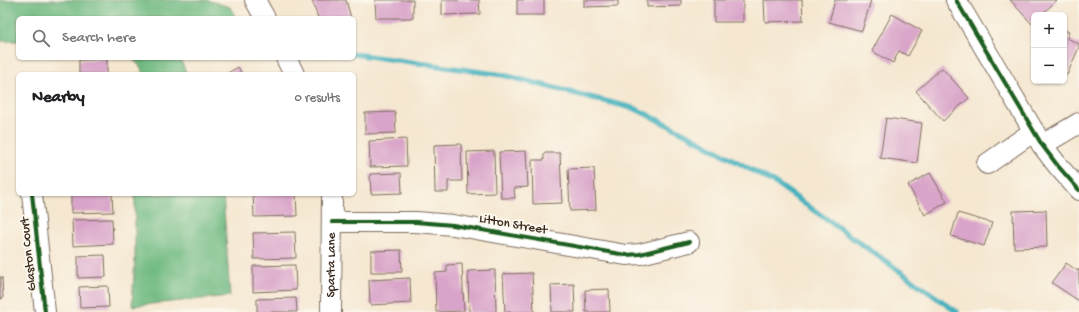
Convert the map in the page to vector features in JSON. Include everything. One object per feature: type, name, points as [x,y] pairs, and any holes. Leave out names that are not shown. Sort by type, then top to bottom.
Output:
[{"type":"street","points":[[255,0],[264,16]]},
{"type":"street","points":[[956,0],[1038,138],[1058,166],[1079,190]]},
{"type":"street","points":[[287,60],[293,72]]},
{"type":"street","points":[[986,164],[1038,138],[1079,123]]},
{"type":"street","name":"Glaston Court","points":[[32,196],[45,312]]},
{"type":"street","name":"Sparta Lane","points":[[331,312],[332,196]]},
{"type":"street","name":"Litton Street","points":[[332,222],[416,222],[454,224],[626,255],[640,254],[689,242]]},
{"type":"green space","points":[[0,0],[207,0],[230,7],[235,16],[16,16],[16,41],[0,41]]},
{"type":"green space","points":[[133,60],[184,60],[181,61],[186,72],[143,72],[140,66]]},
{"type":"green space","points":[[135,196],[223,196],[230,296],[132,306],[135,258]]},
{"type":"building","points":[[312,0],[346,0],[350,16],[317,16]]},
{"type":"building","points":[[375,0],[413,0],[413,18],[376,18]]},
{"type":"building","points":[[442,0],[479,0],[480,14],[442,15]]},
{"type":"building","points":[[517,0],[544,0],[544,15],[517,15]]},
{"type":"building","points":[[584,0],[618,0],[618,6],[584,7]]},
{"type":"building","points":[[647,0],[681,0],[681,6],[647,7]]},
{"type":"building","points":[[714,0],[743,0],[743,22],[714,22]]},
{"type":"building","points":[[764,0],[802,0],[803,21],[765,22]]},
{"type":"building","points":[[835,0],[871,0],[862,31],[829,22]]},
{"type":"building","points":[[1010,0],[1057,0],[1044,12],[1031,12],[1031,23]]},
{"type":"building","points":[[892,14],[922,31],[908,56],[899,51],[893,63],[872,51]]},
{"type":"building","points":[[1067,38],[1079,44],[1067,75]]},
{"type":"building","points":[[79,60],[107,60],[107,72],[79,72]]},
{"type":"building","points":[[238,67],[241,72],[229,72]]},
{"type":"building","points":[[942,68],[969,98],[943,121],[916,91]]},
{"type":"building","points":[[395,112],[396,133],[365,134],[365,113]]},
{"type":"building","points":[[886,118],[922,123],[917,163],[880,158]]},
{"type":"building","points":[[406,139],[407,166],[370,167],[369,141]]},
{"type":"building","points":[[461,144],[462,181],[448,181],[448,192],[435,192],[434,145]]},
{"type":"building","points":[[494,151],[495,193],[468,194],[467,152]]},
{"type":"building","points":[[526,151],[528,187],[514,188],[515,198],[501,198],[499,152]]},
{"type":"building","points":[[544,153],[560,153],[562,203],[533,204],[532,160],[544,160]]},
{"type":"building","points":[[594,168],[596,210],[570,211],[568,169]]},
{"type":"building","points":[[401,173],[402,193],[371,194],[370,174]]},
{"type":"building","points":[[930,173],[947,202],[925,215],[908,185]]},
{"type":"building","points":[[71,196],[112,196],[113,212],[71,213]]},
{"type":"building","points":[[253,196],[296,196],[297,216],[254,217]]},
{"type":"building","points":[[1046,210],[1047,247],[1014,248],[1013,211]]},
{"type":"building","points":[[958,213],[992,223],[984,246],[951,236]]},
{"type":"building","points":[[112,219],[113,244],[73,246],[72,220]]},
{"type":"building","points":[[295,232],[296,258],[254,259],[253,233]]},
{"type":"building","points":[[401,250],[402,272],[371,272],[371,251]]},
{"type":"building","points":[[105,255],[106,277],[78,278],[78,256]]},
{"type":"building","points":[[1066,263],[1078,271],[1079,269],[1079,301],[1052,283]]},
{"type":"building","points":[[462,264],[464,311],[436,312],[435,273],[447,272],[447,265]]},
{"type":"building","points":[[295,265],[296,290],[253,292],[253,266]]},
{"type":"building","points":[[495,270],[496,312],[469,312],[468,271]]},
{"type":"building","points":[[532,273],[534,312],[505,312],[503,274]]},
{"type":"building","points":[[0,277],[2,277],[3,298],[0,299]]},
{"type":"building","points":[[410,278],[411,303],[370,305],[369,280]]},
{"type":"building","points":[[574,284],[575,312],[552,312],[551,285]]},
{"type":"building","points":[[108,286],[109,307],[80,308],[79,287]]},
{"type":"building","points":[[609,289],[610,312],[586,312],[585,290]]},
{"type":"building","points":[[296,298],[297,312],[257,312],[257,299]]},
{"type":"waterway","points":[[356,54],[503,75],[636,109],[692,137],[777,184],[957,312]]},
{"type":"cycle path","points":[[956,0],[1042,145],[1079,190]]},
{"type":"cycle path","points":[[32,196],[45,312]]},
{"type":"cycle path","points":[[332,222],[416,222],[453,225],[626,255],[640,254],[689,242]]}]
